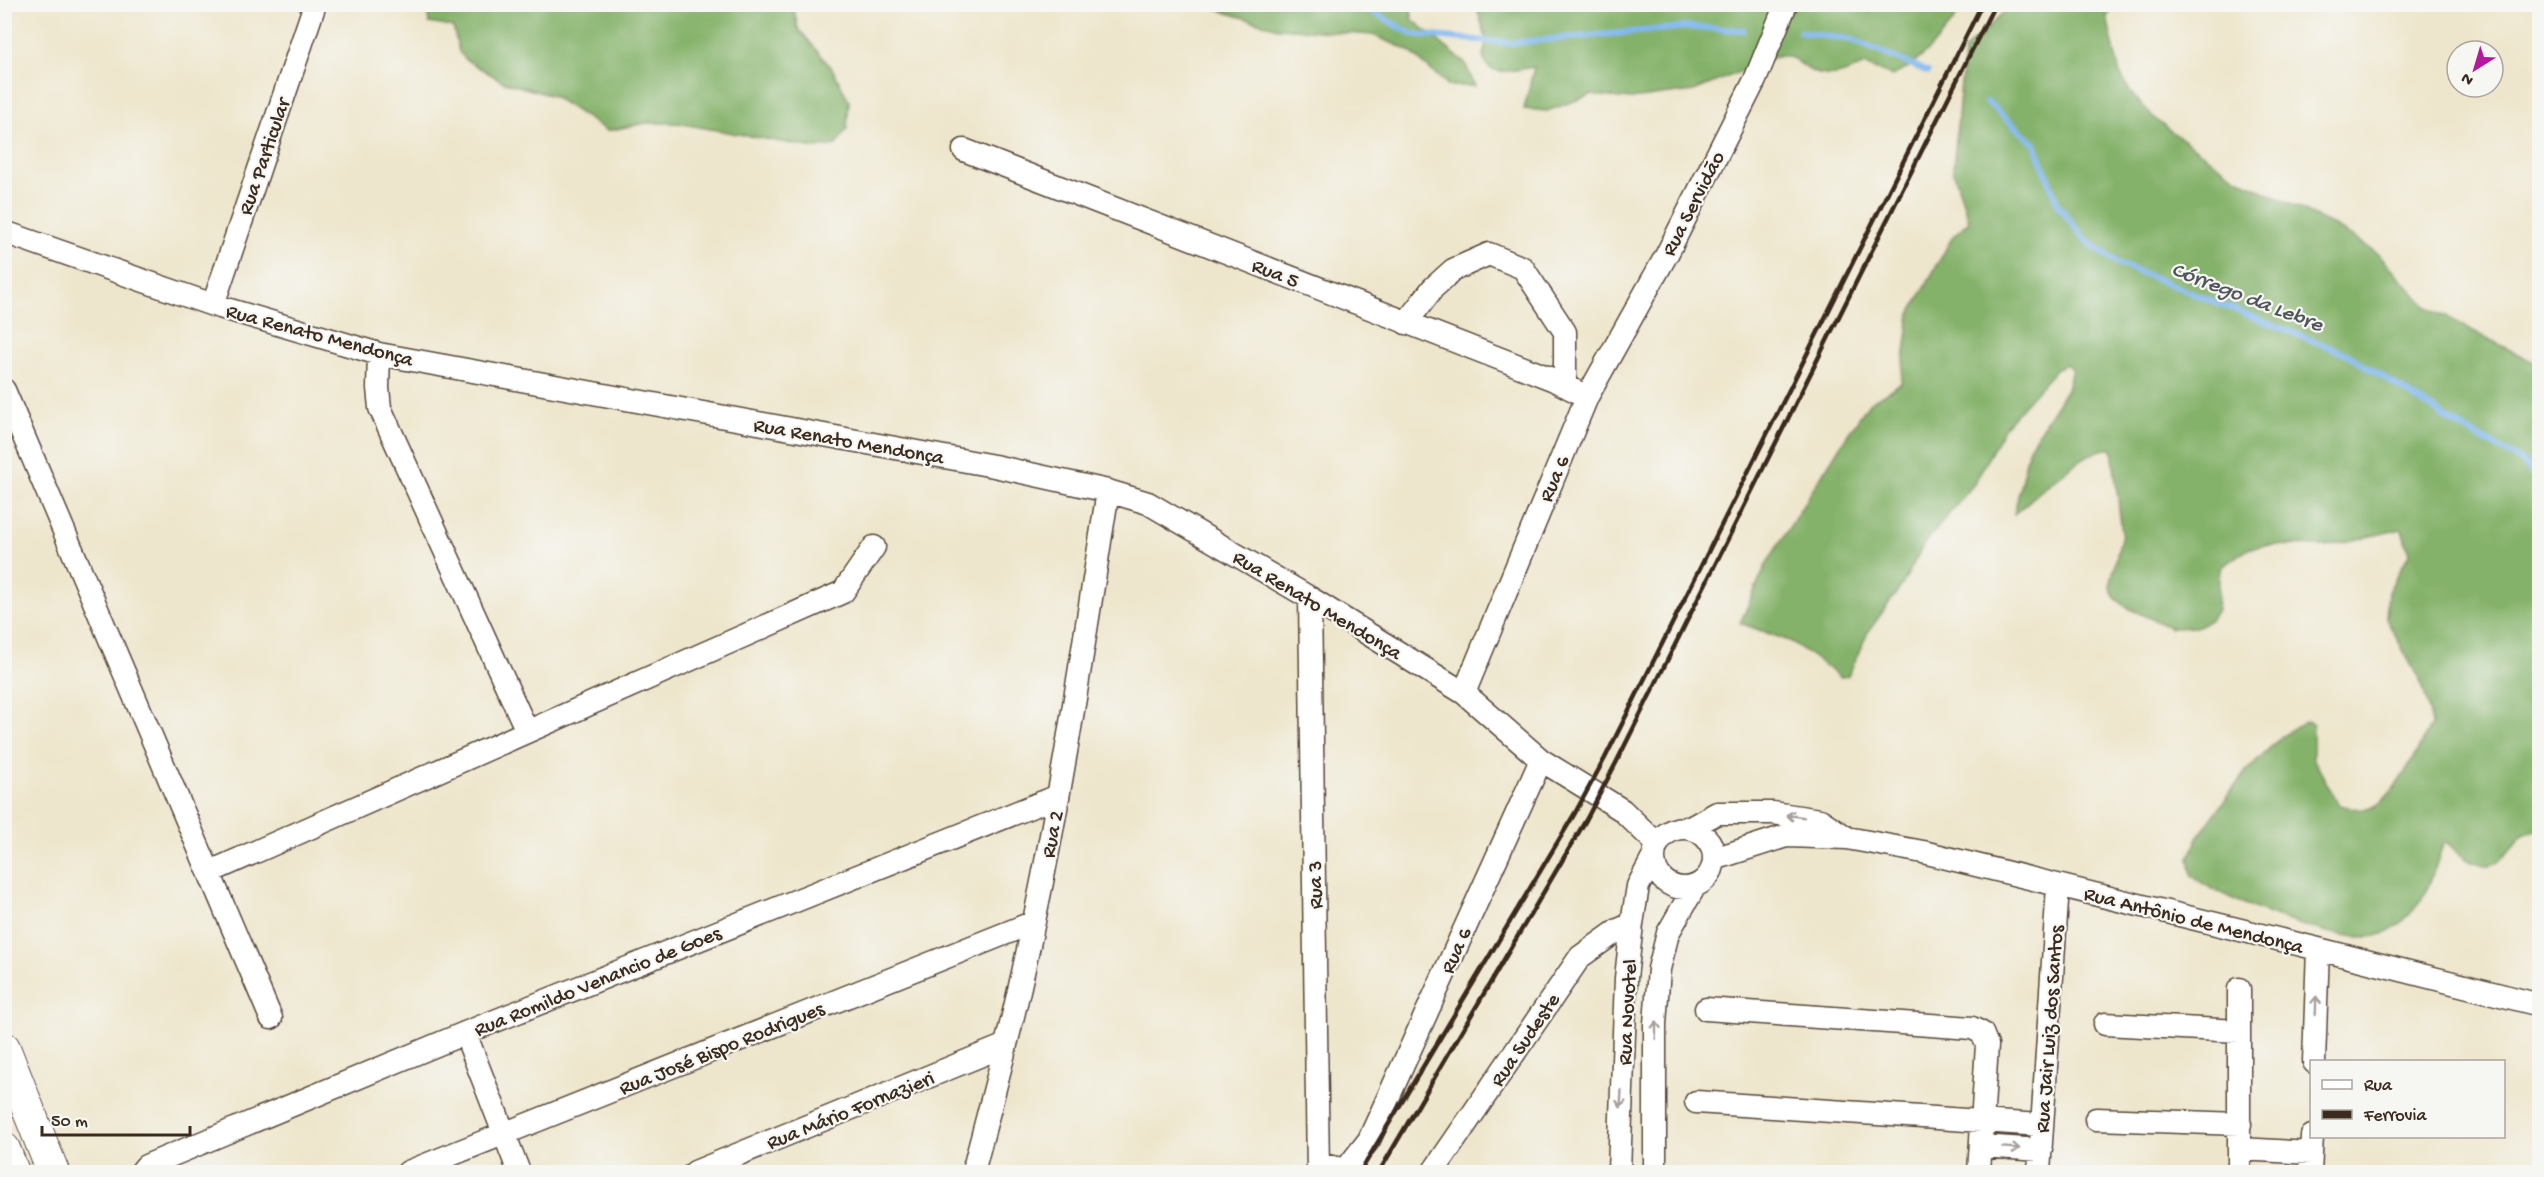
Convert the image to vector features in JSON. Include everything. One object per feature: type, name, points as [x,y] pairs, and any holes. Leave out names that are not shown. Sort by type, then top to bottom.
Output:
[{"type":"highway","points":[[4,1048],[53,1173]]},
{"type":"highway","points":[[4,1149],[14,1173]]},
{"type":"street","name":"Rua Servidão","points":[[1587,397],[1672,243],[1755,80],[1786,4]]},
{"type":"street","name":"Rua Particular","points":[[213,305],[314,7]]},
{"type":"street","name":"Rua 5","points":[[964,150],[1565,385],[1587,397]]},
{"type":"street","name":"Rua Renato Mendonça","points":[[4,232],[213,305],[379,354],[982,464],[1108,491],[1148,503],[1310,598],[1464,693],[1541,760],[1668,839]]},
{"type":"street","points":[[1406,323],[1432,288],[1453,270],[1489,254],[1523,268],[1564,332],[1565,385]]},
{"type":"street","points":[[379,354],[380,408],[527,732]]},
{"type":"street","points":[[4,390],[271,1018]]},
{"type":"street","name":"Rua 6","points":[[1464,693],[1587,397]]},
{"type":"street","name":"Rua 2","points":[[973,1173],[1006,1045],[1034,922],[1058,796],[1108,491]]},
{"type":"street","points":[[210,872],[843,592],[874,547]]},
{"type":"street","name":"Rua 3","points":[[1310,598],[1318,1168]]},
{"type":"street","name":"Rua 6","points":[[1318,1168],[1342,1170],[1347,1168],[1369,1140],[1541,760]]},
{"type":"street","name":"Rua Romildo Venancio de Goes","points":[[141,1173],[146,1166],[465,1034],[1058,796]]},
{"type":"street","name":"Rua Antônio de Mendonça","points":[[1668,839],[1717,813],[1773,813],[1820,819],[1848,838]]},
{"type":"street","points":[[1705,836],[1710,843],[1714,860],[1708,875],[1695,886],[1678,887],[1663,879],[1654,865],[1668,839],[1705,836]]},
{"type":"street","name":"Rua Antônio de Mendonça","points":[[1714,860],[1786,836],[1848,838],[1923,852],[2318,948],[2540,1005]]},
{"type":"street","name":"Rua Novotel","points":[[1619,1173],[1626,978],[1632,924],[1638,886],[1668,839]]},
{"type":"street","name":"Rua Novotel","points":[[1655,1173],[1655,1024],[1659,969],[1668,933],[1695,886]]},
{"type":"street","name":"Rua Jair Luiz dos Santos","points":[[2039,1173],[2058,886]]},
{"type":"street","name":"Rua José Bispo Rodrigues","points":[[408,1173],[1034,922]]},
{"type":"street","name":"Rua Sudeste","points":[[1433,1173],[1580,957],[1618,930],[1632,924]]},
{"type":"street","points":[[2314,1060],[2318,948]]},
{"type":"street","points":[[2239,989],[2239,1173]]},
{"type":"street","points":[[1706,1009],[1972,1028],[1982,1033],[1988,1045],[1979,1173]]},
{"type":"street","points":[[2105,1024],[2239,1030]]},
{"type":"street","points":[[465,1034],[519,1173]]},
{"type":"street","name":"Rua Mário Fornazieri","points":[[694,1173],[1006,1045]]},
{"type":"street","points":[[1696,1102],[2042,1125]]},
{"type":"street","points":[[2096,1119],[2240,1124]]},
{"type":"street","points":[[1981,1146],[2041,1150]]},
{"type":"street","points":[[2240,1149],[2311,1154]]},
{"type":"green space","points":[[1477,4],[1963,5],[1962,10],[1922,57],[1891,76],[1865,65],[1840,74],[1820,74],[1795,60],[1779,55],[1694,91],[1631,99],[1591,95],[1547,111],[1524,109],[1534,67],[1497,71],[1486,63],[1483,56],[1486,37]]},
{"type":"green space","points":[[427,5],[793,5],[798,28],[833,70],[849,101],[847,129],[836,145],[815,148],[677,123],[646,123],[607,131],[553,96],[504,82],[466,60],[459,52],[453,27],[429,23]]},
{"type":"green space","points":[[1209,5],[1411,5],[1412,19],[1465,63],[1475,86],[1449,86],[1408,50],[1373,35],[1278,28],[1224,12]]},
{"type":"green space","points":[[2011,5],[2112,5],[2107,17],[2119,71],[2130,92],[2157,121],[2237,178],[2333,225],[2379,254],[2427,307],[2539,365],[2539,829],[2523,835],[2499,862],[2488,866],[2468,860],[2444,842],[2430,881],[2415,909],[2392,929],[2382,934],[2365,937],[2341,935],[2314,929],[2256,909],[2207,886],[2192,876],[2189,858],[2198,837],[2247,770],[2285,733],[2307,721],[2313,724],[2313,758],[2339,805],[2368,809],[2377,805],[2387,797],[2405,772],[2432,723],[2423,687],[2386,618],[2388,592],[2409,554],[2402,529],[2327,546],[2266,545],[2247,549],[2220,568],[2217,610],[2210,620],[2196,627],[2171,628],[2128,608],[2115,598],[2110,587],[2122,533],[2112,449],[2101,450],[2075,464],[2014,514],[2029,447],[2067,389],[2072,369],[2066,364],[2055,370],[2006,425],[1974,484],[1924,544],[1902,585],[1868,632],[1848,676],[1840,677],[1792,642],[1740,623],[1767,563],[1840,446],[1869,403],[1901,383],[1910,314],[1953,236],[1969,221],[1953,170],[1964,50]]},
{"type":"waterway","name":"Córrego da Lebre","points":[[1358,4],[1412,34],[1510,43],[1687,27],[1743,30]]},
{"type":"waterway","name":"Córrego da Lebre","points":[[1800,32],[1852,40],[1928,72]]},
{"type":"waterway","name":"Córrego da Lebre","points":[[1987,102],[2035,144],[2058,205],[2084,239],[2119,264],[2347,354],[2465,430],[2519,459],[2540,483]]},
{"type":"railway","points":[[1360,1172],[1575,813],[1605,758],[1982,4]]},
{"type":"railway","points":[[1379,1172],[1586,820],[1995,4]]}]
